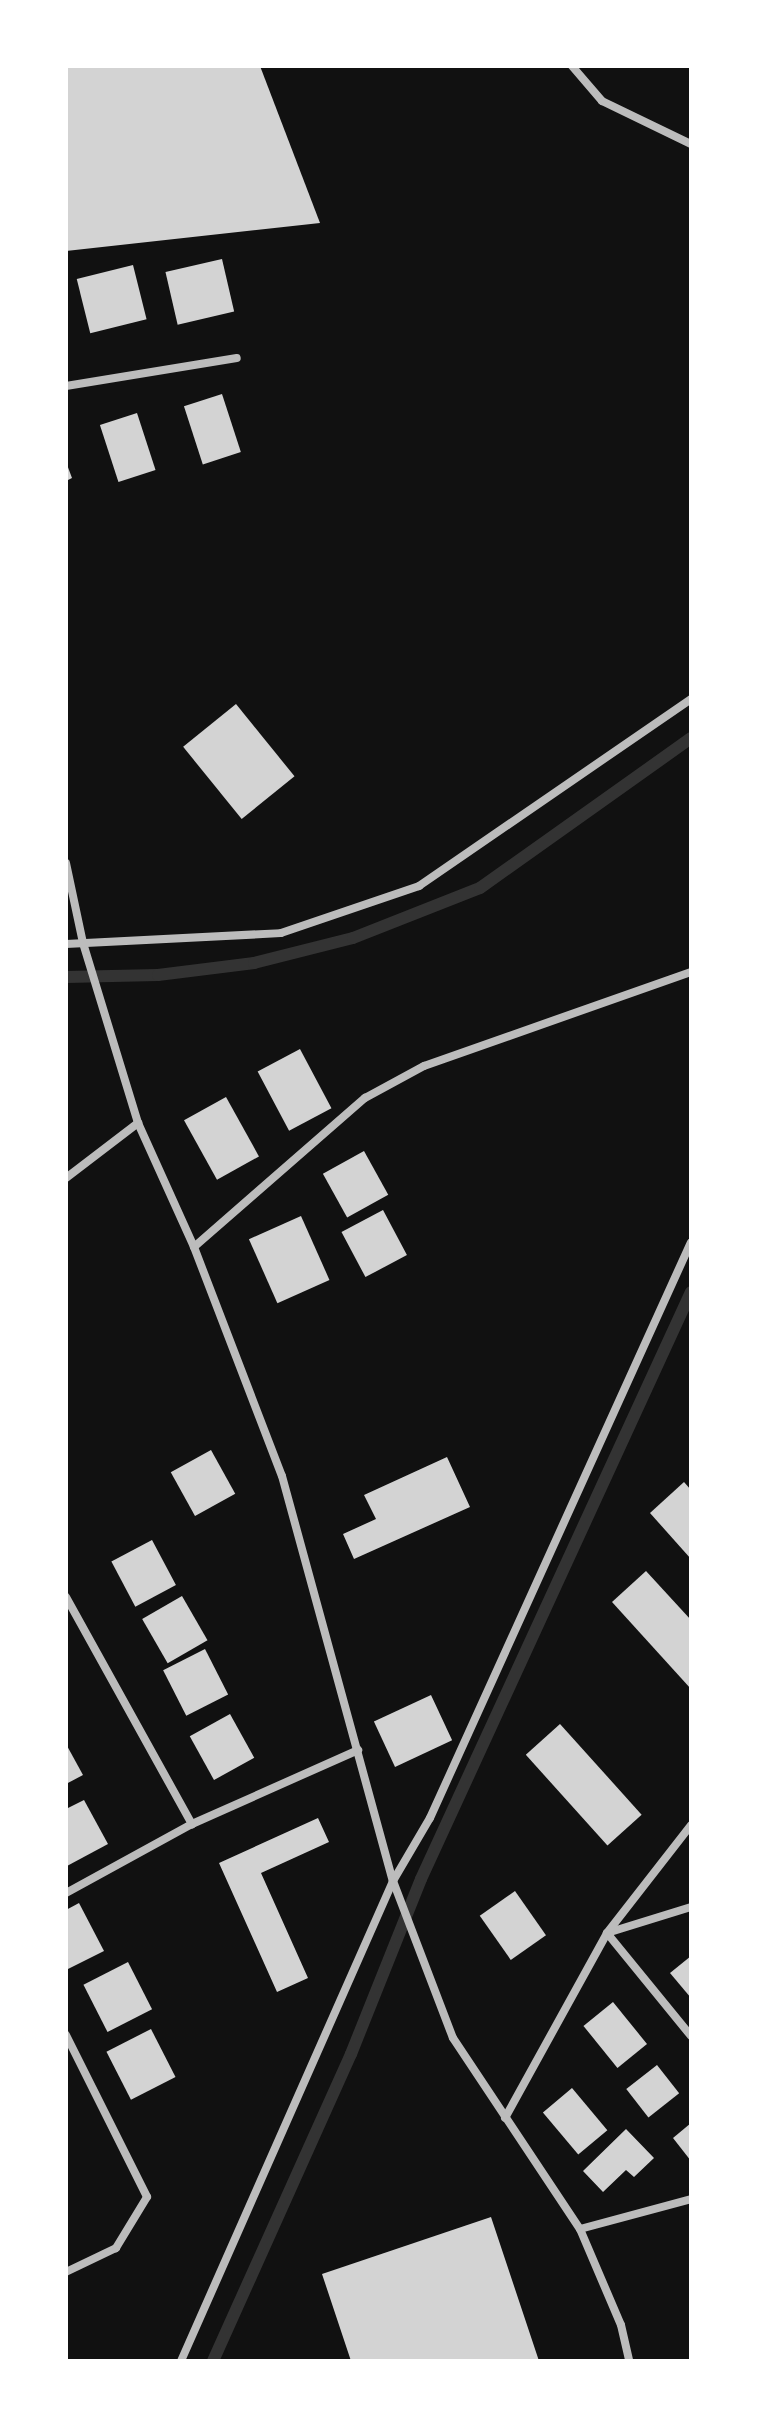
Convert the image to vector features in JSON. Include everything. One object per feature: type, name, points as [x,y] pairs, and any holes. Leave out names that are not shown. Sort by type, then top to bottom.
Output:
[{"type":"street","points":[[572,66],[602,101],[691,144]]},
{"type":"street","points":[[66,386],[237,358]]},
{"type":"street","points":[[66,944],[84,946],[281,933],[419,886],[691,699]]},
{"type":"street","points":[[66,863],[84,946],[138,1123],[194,1247],[282,1476],[399,1897],[453,2038],[580,2229],[621,2325],[629,2361]]},
{"type":"street","points":[[194,1247],[365,1098],[424,1066],[691,972]]},
{"type":"street","points":[[66,1178],[138,1123]]},
{"type":"street","points":[[181,2361],[393,1881],[430,1818],[691,1242]]},
{"type":"street","points":[[66,1597],[192,1824]]},
{"type":"street","points":[[66,1893],[192,1824],[358,1750]]},
{"type":"street","points":[[505,2118],[607,1933],[691,1825]]},
{"type":"street","points":[[607,1933],[691,1907]]},
{"type":"street","points":[[607,1933],[691,2036]]},
{"type":"street","points":[[66,2035],[147,2197],[116,2248],[66,2272]]},
{"type":"street","points":[[580,2229],[691,2199]]},
{"type":"building","points":[[66,66],[260,66],[320,223],[66,251]]},
{"type":"building","points":[[222,259],[234,312],[178,325],[165,272]]},
{"type":"building","points":[[133,265],[147,319],[90,333],[77,279]]},
{"type":"building","points":[[222,394],[241,452],[203,464],[184,406]]},
{"type":"building","points":[[137,413],[156,470],[118,482],[100,425]]},
{"type":"building","points":[[66,462],[72,478],[66,481]]},
{"type":"building","points":[[236,704],[295,776],[242,819],[183,747]]},
{"type":"building","points":[[300,1049],[331,1108],[289,1131],[258,1072]]},
{"type":"building","points":[[226,1097],[259,1156],[217,1180],[184,1120]]},
{"type":"building","points":[[364,1151],[388,1195],[347,1218],[323,1174]]},
{"type":"building","points":[[383,1210],[407,1255],[365,1277],[342,1232]]},
{"type":"building","points":[[301,1216],[329,1280],[277,1303],[249,1239]]},
{"type":"building","points":[[211,1450],[235,1494],[195,1516],[171,1472]]},
{"type":"building","points":[[447,1457],[470,1507],[354,1559],[343,1534],[376,1519],[364,1495]]},
{"type":"building","points":[[684,1482],[691,1490],[691,1559],[650,1513]]},
{"type":"building","points":[[152,1540],[176,1585],[135,1607],[111,1562]]},
{"type":"building","points":[[646,1571],[691,1620],[691,1689],[612,1602]]},
{"type":"building","points":[[182,1596],[208,1640],[168,1663],[142,1619]]},
{"type":"building","points":[[205,1649],[228,1694],[186,1716],[163,1670]]},
{"type":"building","points":[[431,1695],[452,1740],[395,1767],[374,1722]]},
{"type":"building","points":[[230,1714],[254,1758],[214,1780],[190,1736]]},
{"type":"building","points":[[560,1724],[642,1815],[607,1845],[526,1755]]},
{"type":"building","points":[[66,1744],[83,1775],[66,1784]]},
{"type":"building","points":[[84,1800],[108,1844],[67,1866],[66,1809]]},
{"type":"building","points":[[318,1818],[329,1842],[261,1873],[308,1978],[277,1992],[219,1863]]},
{"type":"building","points":[[515,1891],[546,1935],[511,1960],[480,1916]]},
{"type":"building","points":[[79,1903],[104,1951],[66,1970],[66,1910]]},
{"type":"building","points":[[691,1956],[691,1998],[670,1973]]},
{"type":"building","points":[[128,1962],[152,2009],[108,2032],[83,1985]]},
{"type":"building","points":[[613,2002],[647,2044],[617,2068],[583,2026]]},
{"type":"building","points":[[151,2029],[176,2077],[131,2100],[106,2052]]},
{"type":"building","points":[[657,2065],[679,2093],[648,2117],[626,2089]]},
{"type":"building","points":[[572,2088],[607,2130],[578,2155],[543,2112]]},
{"type":"building","points":[[691,2123],[691,2161],[673,2138]]},
{"type":"building","points":[[626,2129],[654,2158],[634,2177],[626,2170],[603,2192],[583,2171]]},
{"type":"building","points":[[491,2217],[539,2361],[351,2361],[322,2274]]},
{"type":"waterway","points":[[66,977],[158,975],[254,963],[353,938],[480,888],[691,738]]},
{"type":"waterway","points":[[213,2361],[351,2054],[421,1879],[691,1292]]}]
